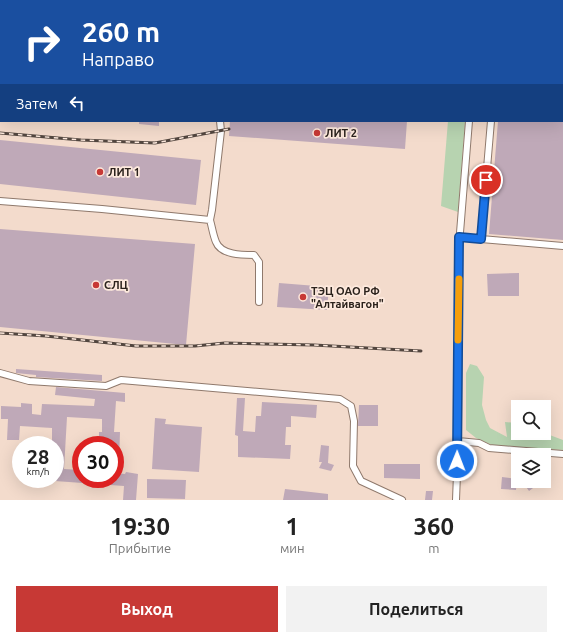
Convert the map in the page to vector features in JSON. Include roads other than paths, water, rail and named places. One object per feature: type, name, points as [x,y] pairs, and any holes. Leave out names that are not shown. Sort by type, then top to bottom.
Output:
[{"type":"street","points":[[220,122],[221,131],[210,220],[216,243],[221,248],[234,254],[254,255],[260,262],[259,302]]},
{"type":"street","points":[[456,500],[458,441],[459,237],[469,122]]},
{"type":"street","points":[[481,239],[491,122]]},
{"type":"street","points":[[0,201],[210,220]]},
{"type":"street","points":[[459,237],[563,246]]},
{"type":"street","points":[[0,373],[37,382],[106,386],[121,380],[340,400],[351,406],[354,421],[354,466],[361,482],[402,500]]},
{"type":"street","points":[[458,441],[479,443],[489,448],[563,454]]},
{"type":"railway","points":[[0,133],[81,140],[155,143],[229,129]]},
{"type":"railway","points":[[0,333],[46,336],[136,346],[195,346],[225,343],[314,345],[421,351]]},
{"type":"place","name":"ЛИТ 2","points":[[317,133]]},
{"type":"place","name":"ЛИТ 1","points":[[100,172]]},
{"type":"place","name":"СЛЦ","points":[[96,285]]},
{"type":"place","name":"ТЭЦ ОАО РФ \"Алтайвагон\"","points":[[303,297]]}]
